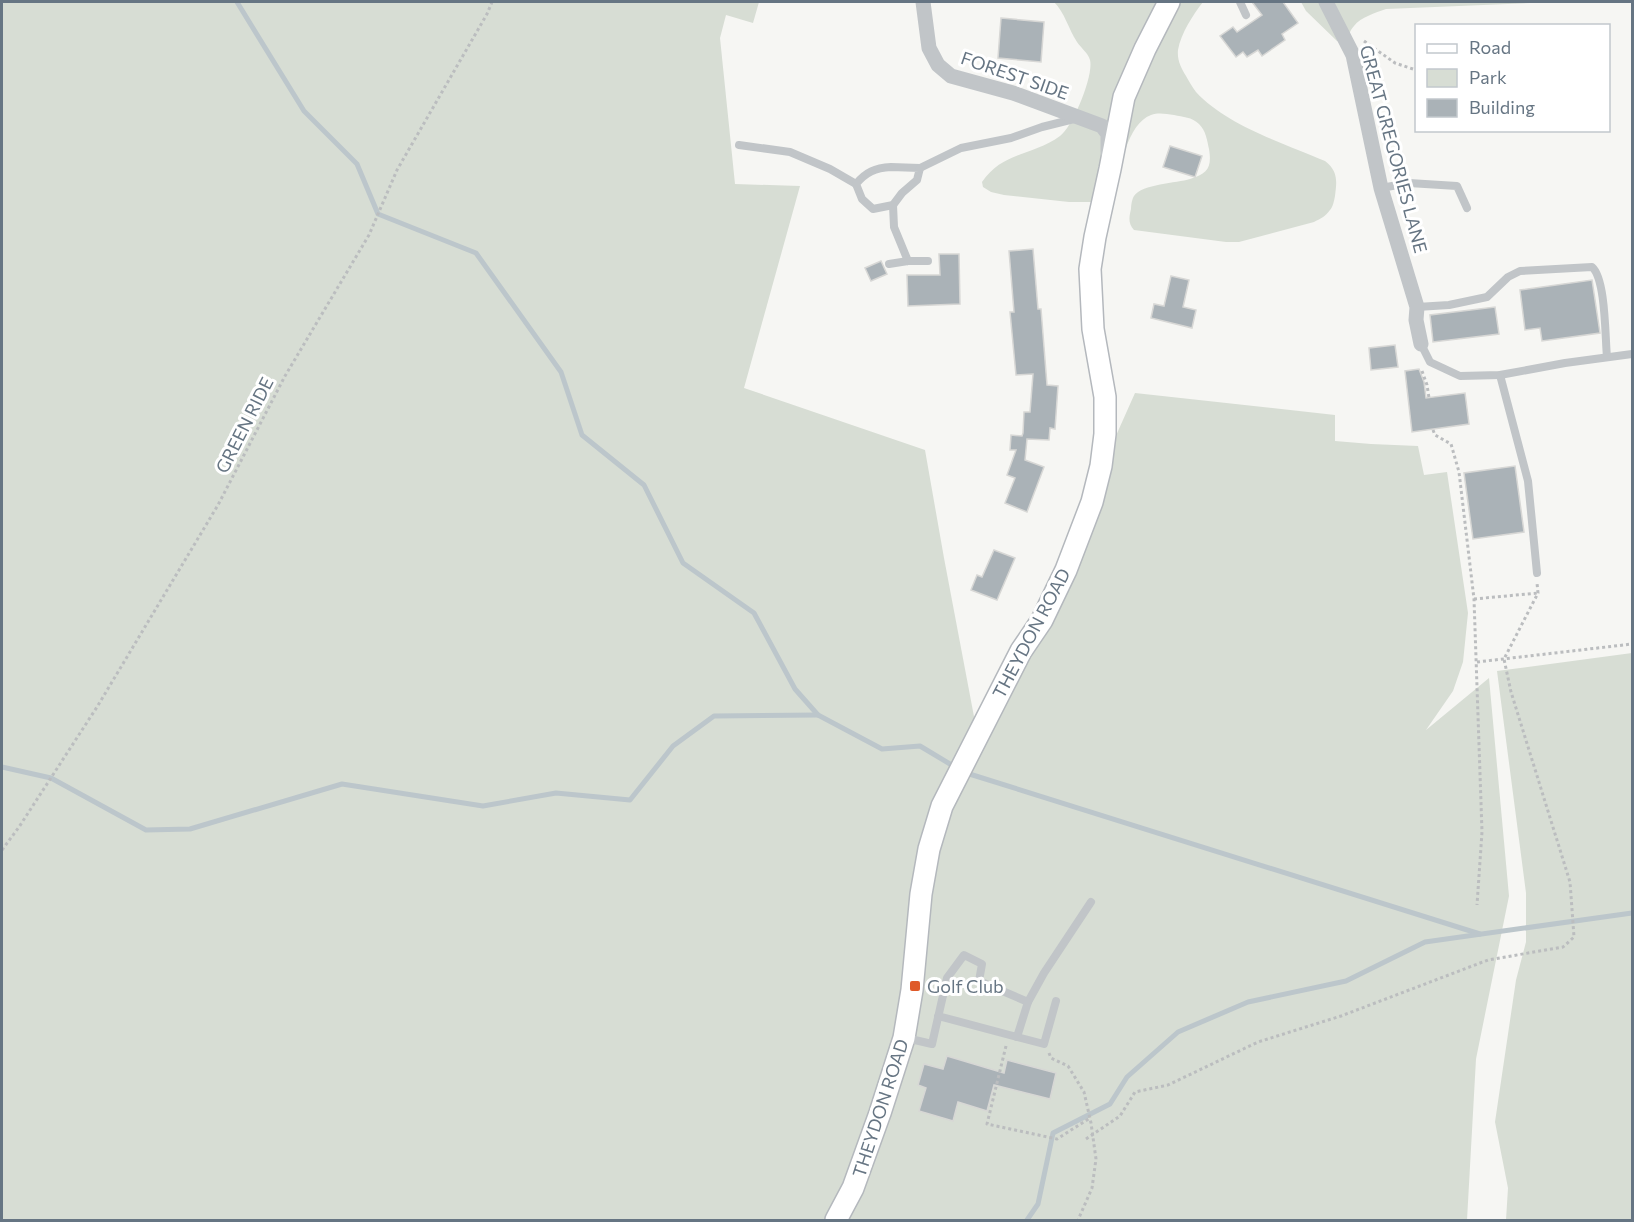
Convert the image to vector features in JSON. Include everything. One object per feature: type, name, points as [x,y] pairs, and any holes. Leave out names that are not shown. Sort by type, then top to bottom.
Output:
[{"type":"street","name":"FOREST SIDE","points":[[923,2],[929,48],[938,65],[951,76],[1014,93],[1102,126],[1108,134],[1110,170]]},
{"type":"street","name":"THEYDON ROAD","points":[[836,1221],[853,1188],[904,1038],[912,990],[921,894],[929,849],[942,806],[1021,651],[1042,620],[1066,570],[1092,502],[1101,466],[1105,434],[1105,397],[1093,329],[1090,269],[1124,97],[1169,2]]},
{"type":"street","name":"GREAT GREGORIES LANE","points":[[1326,2],[1353,55],[1381,188],[1417,307],[1416,320],[1421,345]]},
{"type":"lane","points":[[1240,2],[1246,15]]},
{"type":"lane","points":[[856,184],[864,175],[878,168],[920,168],[961,148],[1011,138],[1042,127],[1079,118]]},
{"type":"lane","points":[[739,145],[790,152],[831,169],[856,184],[862,199],[873,209],[893,205]]},
{"type":"lane","points":[[908,261],[894,227],[893,205],[902,193],[917,180],[920,168]]},
{"type":"lane","points":[[1381,188],[1409,183],[1457,186],[1467,208]]},
{"type":"lane","points":[[889,264],[928,261]]},
{"type":"lane","points":[[1417,307],[1449,305],[1487,297],[1508,277],[1520,271],[1592,267],[1596,270],[1601,284],[1607,357]]},
{"type":"lane","points":[[1421,345],[1430,362],[1460,376],[1500,375],[1632,354]]},
{"type":"lane","points":[[1500,375],[1528,481],[1536,573]]},
{"type":"lane","points":[[1013,1036],[1044,973],[1091,902]]},
{"type":"lane","points":[[904,1038],[932,1044],[946,978],[964,955],[982,964],[979,981],[1028,1002]]},
{"type":"lane","points":[[938,1016],[1044,1044],[1056,1001]]},
{"type":"path","name":"GREEN RIDE","points":[[2,850],[98,706],[218,505],[285,376],[369,235],[397,170],[492,2]]},
{"type":"path","points":[[1362,39],[1395,63],[1415,70]]},
{"type":"path","points":[[1433,430],[1435,435],[1451,444],[1459,472],[1474,599],[1482,832],[1477,905]]},
{"type":"path","points":[[1086,1139],[1120,1116],[1135,1092],[1168,1085],[1258,1042],[1341,1016],[1488,960],[1563,947],[1574,937],[1570,882],[1511,692],[1504,659],[1538,593],[1536,573]]},
{"type":"path","points":[[1474,599],[1538,593]]},
{"type":"path","points":[[1477,662],[1632,644]]},
{"type":"path","points":[[1013,1036],[987,1124],[1057,1139],[1090,1118]]},
{"type":"path","points":[[1044,1044],[1051,1058],[1068,1066],[1084,1092],[1090,1118],[1096,1160],[1092,1188],[1078,1221]]},
{"type":"green space","points":[[2,2],[759,2],[753,23],[726,15],[720,38],[735,184],[800,186],[744,388],[925,450],[979,743],[1135,393],[1335,415],[1335,441],[1418,446],[1424,475],[1447,472],[1468,613],[1463,662],[1453,691],[1426,730],[1489,678],[1509,896],[1476,1059],[1467,1220],[2,1220]]},
{"type":"green space","points":[[1054,2],[1203,2],[1191,18],[1178,50],[1182,70],[1196,92],[1223,114],[1239,124],[1325,161],[1336,177],[1335,196],[1331,209],[1325,216],[1314,222],[1239,242],[1134,230],[1129,218],[1134,196],[1138,192],[1152,186],[1196,177],[1205,172],[1209,165],[1207,139],[1199,124],[1187,118],[1162,114],[1151,115],[1136,128],[1130,137],[1122,160],[1115,191],[1099,202],[1069,202],[1004,195],[991,192],[983,187],[982,182],[999,165],[1060,136],[1071,122],[1086,88],[1090,60]]},
{"type":"green space","points":[[1301,2],[1553,2],[1386,9],[1360,20],[1343,43],[1337,41],[1306,11]]},
{"type":"green space","points":[[1632,653],[1632,1220],[1506,1220],[1508,1188],[1495,1122],[1516,980],[1526,942],[1526,893],[1497,671]]},
{"type":"building","points":[[1252,2],[1283,2],[1298,23],[1282,34],[1285,40],[1262,56],[1258,50],[1247,57],[1243,52],[1236,57],[1220,36],[1233,27],[1237,32],[1262,15]]},
{"type":"building","points":[[1001,18],[1044,22],[1041,62],[998,58]]},
{"type":"building","points":[[1170,146],[1202,156],[1195,177],[1163,167]]},
{"type":"building","points":[[1033,249],[1038,309],[1041,309],[1047,385],[1058,386],[1055,429],[1050,428],[1049,440],[1027,439],[1025,460],[1044,467],[1027,512],[1005,503],[1015,478],[1007,475],[1016,450],[1010,450],[1011,435],[1022,436],[1024,412],[1030,412],[1033,374],[1016,375],[1010,312],[1014,312],[1009,251]]},
{"type":"building","points":[[939,254],[959,254],[960,304],[908,306],[907,275],[940,275]]},
{"type":"building","points":[[881,261],[887,274],[871,281],[865,268]]},
{"type":"building","points":[[1171,276],[1189,280],[1183,307],[1196,310],[1192,328],[1151,318],[1154,304],[1164,306]]},
{"type":"building","points":[[1592,280],[1600,333],[1542,341],[1540,328],[1525,330],[1520,290]]},
{"type":"building","points":[[1495,307],[1499,334],[1433,342],[1430,315]]},
{"type":"building","points":[[1395,345],[1398,367],[1371,370],[1369,348]]},
{"type":"building","points":[[1419,369],[1424,382],[1426,398],[1465,393],[1469,424],[1412,432],[1405,371]]},
{"type":"building","points":[[1515,466],[1524,532],[1473,539],[1464,473]]},
{"type":"building","points":[[994,550],[1015,558],[997,600],[971,590],[977,575],[982,577]]},
{"type":"building","points":[[947,1056],[1004,1073],[1007,1060],[1056,1073],[1050,1099],[994,1085],[987,1111],[958,1102],[953,1121],[919,1111],[926,1088],[918,1085],[924,1064],[943,1069]]},
{"type":"waterway","points":[[237,2],[304,111],[357,164],[378,214],[476,253],[561,372],[582,435],[644,485],[683,563],[754,613],[795,689],[818,715],[882,749],[920,746],[955,767]]},
{"type":"waterway","points":[[2,767],[51,778],[146,830],[190,829],[342,784],[483,806],[556,793],[630,800],[673,746],[714,716],[818,715]]},
{"type":"waterway","points":[[963,772],[1480,934]]},
{"type":"waterway","points":[[1027,1220],[1038,1204],[1053,1133],[1110,1104],[1127,1077],[1178,1032],[1248,1002],[1346,981],[1425,942],[1632,913]]},
{"type":"place","name":"Golf Club","points":[[915,986]]}]
